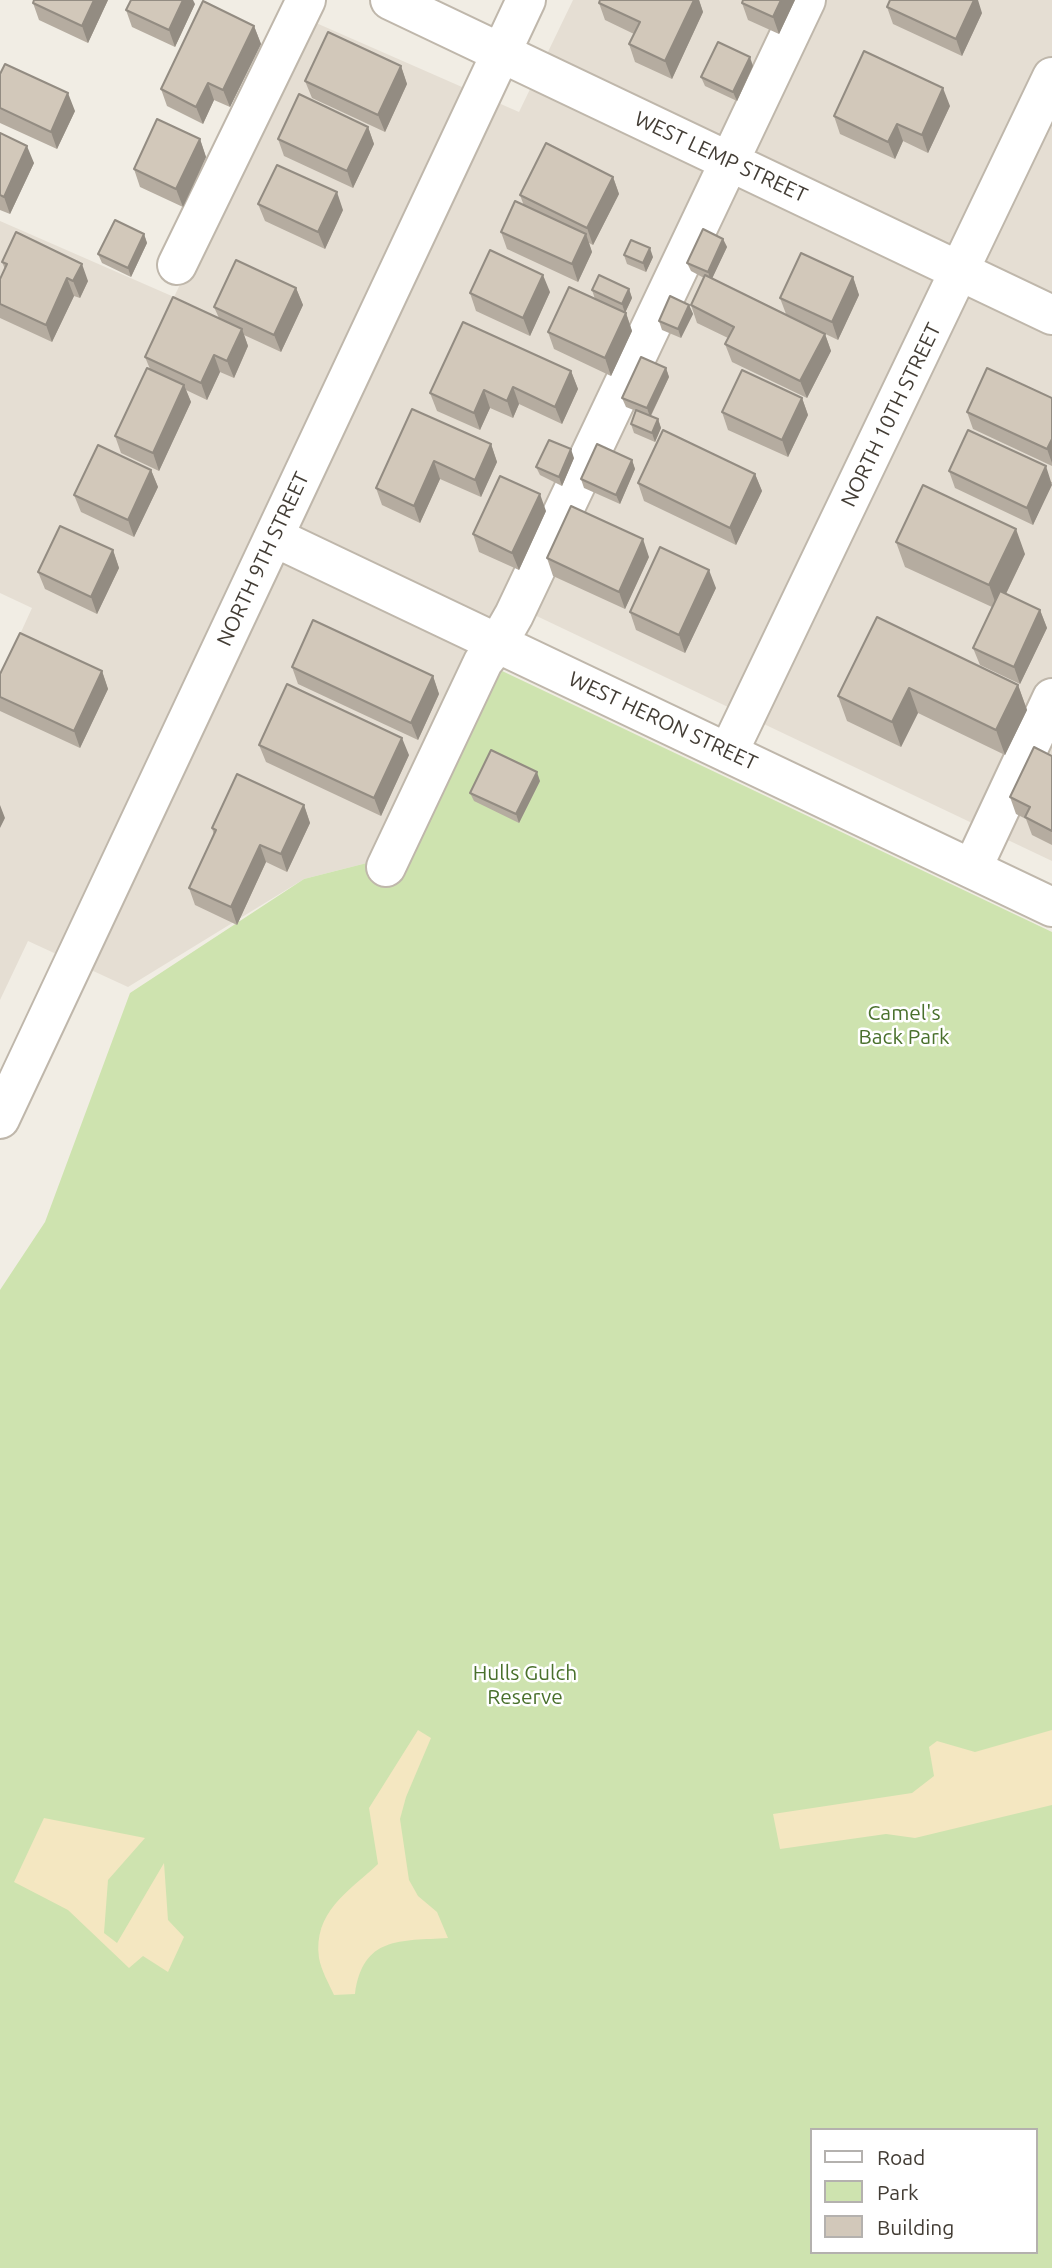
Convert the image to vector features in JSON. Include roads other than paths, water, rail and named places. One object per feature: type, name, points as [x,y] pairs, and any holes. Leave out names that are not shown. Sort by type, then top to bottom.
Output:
[{"type":"street","points":[[177,265],[306,0]]},
{"type":"street","name":"WEST LEMP STREET","points":[[390,0],[1052,314]]},
{"type":"street","name":"NORTH 9TH STREET","points":[[0,1119],[526,0]]},
{"type":"street","points":[[386,867],[483,662],[514,615],[806,0]]},
{"type":"street","name":"NORTH 10TH STREET","points":[[728,753],[1052,77]]},
{"type":"street","name":"WEST HERON STREET","points":[[274,537],[1052,906]]},
{"type":"street","points":[[972,869],[1052,698]]},
{"type":"park label","name":"Camel's Back Park","points":[[904,1025]]},
{"type":"park label","name":"Hulls Gulch Reserve","points":[[525,1685]]}]
